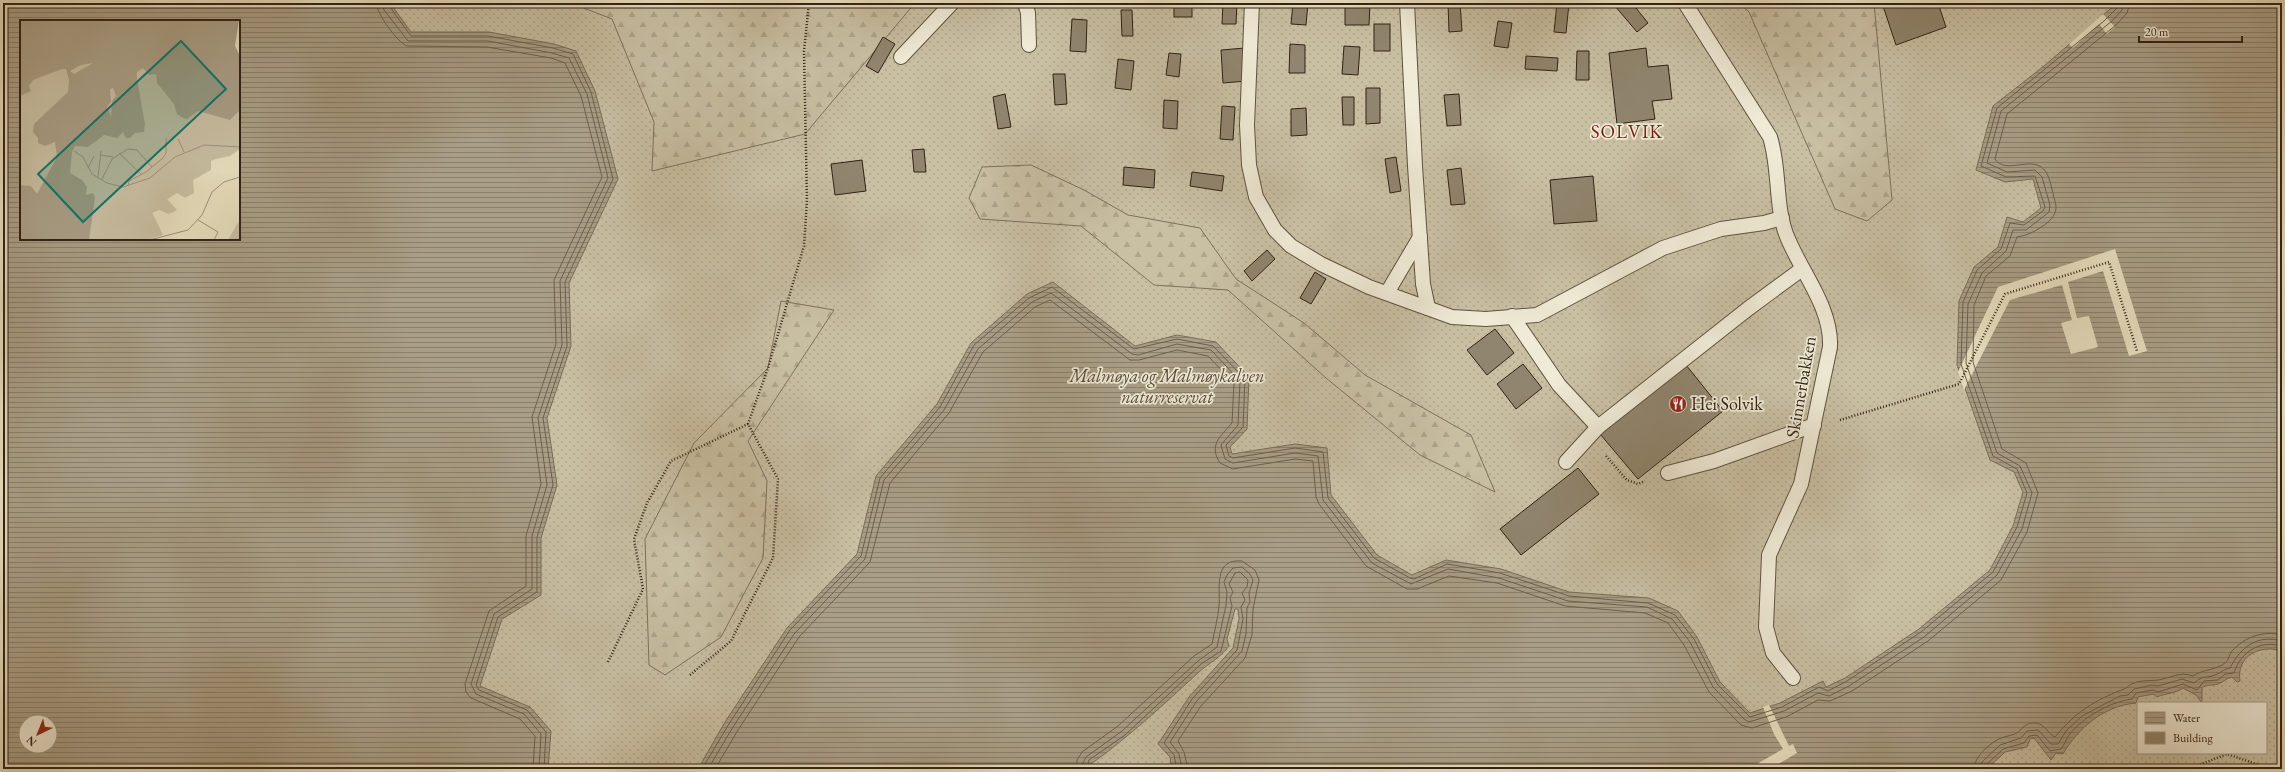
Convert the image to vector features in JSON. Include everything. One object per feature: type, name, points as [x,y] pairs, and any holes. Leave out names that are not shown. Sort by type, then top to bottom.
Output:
[{"type":"lane","points":[[901,57],[952,3]]},
{"type":"lane","points":[[1025,3],[1028,13],[1029,45]]},
{"type":"lane","points":[[1252,3],[1247,125],[1249,165],[1256,197],[1275,230],[1291,246],[1321,264],[1387,293],[1452,317],[1486,319],[1536,315],[1663,248],[1721,229],[1764,223],[1782,218]]},
{"type":"lane","points":[[1407,3],[1423,284],[1428,308]]},
{"type":"lane","name":"Skinnerbakken","points":[[1685,3],[1770,137],[1776,156],[1782,218],[1786,233],[1821,306],[1831,334],[1830,347],[1801,484],[1769,555],[1766,627],[1774,653],[1793,678]]},
{"type":"lane","points":[[1387,293],[1420,237]]},
{"type":"lane","points":[[1566,462],[1593,431],[1749,308],[1802,269]]},
{"type":"lane","points":[[1512,316],[1559,385],[1593,431]]},
{"type":"lane","points":[[1668,473],[1714,460],[1814,425]]},
{"type":"path","points":[[608,662],[643,589],[634,539],[647,503],[671,461],[748,424],[768,368],[804,246],[807,200],[804,51],[809,3]]},
{"type":"path","points":[[1814,425],[1842,419],[1959,384],[2005,294],[2109,262],[2137,351]]},
{"type":"path","points":[[690,675],[731,641],[773,558],[778,478],[748,424]]},
{"type":"path","points":[[1593,431],[1627,480],[1638,484],[1668,473]]},
{"type":"path","points":[[2189,769],[2227,754],[2265,767],[2282,764]]},
{"type":"green space","name":"Malmøya og Malmøykalven naturreservat","points":[[51,3],[2282,3],[2282,769],[307,769],[240,20]]},
{"type":"green space","points":[[571,3],[915,3],[805,134],[652,171],[654,122],[612,19]]},
{"type":"green space","points":[[1739,3],[1874,3],[1892,200],[1867,221],[1835,209],[1749,12]]},
{"type":"green space","points":[[1031,165],[1084,190],[1128,215],[1200,228],[1236,279],[1304,323],[1365,375],[1471,435],[1495,492],[1420,455],[1326,378],[1228,290],[1154,285],[1081,226],[980,219],[969,198],[982,167]]},
{"type":"green space","points":[[781,301],[834,310],[748,441],[767,481],[763,558],[721,637],[665,675],[649,665],[645,539],[694,443],[768,368]]},
{"type":"water","points":[[3,3],[390,3],[411,32],[489,32],[554,44],[576,51],[595,91],[618,179],[569,283],[571,346],[547,418],[557,485],[541,538],[541,595],[502,619],[480,686],[530,707],[551,731],[548,769],[3,769]]},
{"type":"water","points":[[2117,3],[2282,3],[2282,651],[2266,649],[2251,654],[2242,665],[2240,681],[2237,682],[2232,677],[2218,684],[2202,688],[2202,702],[2196,695],[2183,688],[2157,697],[2153,694],[2138,697],[2136,703],[2113,708],[2103,713],[2077,735],[2063,754],[2056,753],[2051,760],[2034,738],[2030,739],[2027,747],[2005,752],[1987,769],[1175,769],[1171,765],[1170,757],[1158,744],[1189,697],[1233,648],[1239,619],[1238,609],[1235,609],[1227,639],[1229,646],[1226,650],[1133,731],[1091,764],[1095,769],[698,769],[725,722],[787,628],[857,554],[876,476],[937,404],[971,343],[1027,294],[1053,282],[1135,346],[1177,335],[1216,342],[1249,377],[1247,429],[1230,447],[1232,454],[1295,444],[1327,448],[1331,495],[1377,555],[1412,575],[1446,560],[1501,569],[1569,592],[1649,598],[1678,611],[1697,637],[1720,682],[1750,713],[1780,703],[1823,681],[1826,687],[1845,678],[1919,629],[1990,570],[2013,526],[2023,492],[2014,472],[1990,460],[1957,365],[1959,301],[1974,267],[1998,247],[2007,217],[2023,222],[2041,208],[2033,179],[2005,182],[1976,170],[1993,106],[2044,66]]},
{"type":"pier","points":[[2103,14],[2115,27],[2107,34],[2099,24],[2073,48],[2069,44]]},
{"type":"pier","points":[[2115,249],[2147,351],[2129,356],[2103,271],[2068,282],[2077,318],[2089,316],[2098,347],[2071,354],[2061,323],[2072,320],[2062,285],[2010,300],[1964,390],[1958,372],[1998,287]]},
{"type":"pier","points":[[1769,705],[1789,746],[1793,744],[1797,753],[1770,769],[1748,769],[1783,749],[1774,734],[1763,707]]},
{"type":"building","points":[[1174,3],[1192,3],[1192,17],[1174,17]]},
{"type":"building","points":[[1223,3],[1237,3],[1236,24],[1222,24]]},
{"type":"building","points":[[1293,3],[1308,3],[1306,25],[1291,24]]},
{"type":"building","points":[[1345,3],[1370,3],[1369,25],[1345,25]]},
{"type":"building","points":[[1448,3],[1460,3],[1462,31],[1449,32]]},
{"type":"building","points":[[1557,3],[1569,3],[1566,33],[1554,32]]},
{"type":"building","points":[[1619,3],[1632,3],[1648,23],[1637,32],[1615,6]]},
{"type":"building","points":[[1882,3],[1938,3],[1946,27],[1896,45]]},
{"type":"building","points":[[1121,10],[1132,10],[1133,36],[1122,36]]},
{"type":"building","points":[[1072,19],[1087,20],[1086,52],[1070,51]]},
{"type":"building","points":[[1498,21],[1512,23],[1508,48],[1494,46]]},
{"type":"building","points":[[1374,24],[1390,24],[1390,51],[1374,51]]},
{"type":"building","points":[[883,37],[895,44],[878,73],[866,66]]},
{"type":"building","points":[[1290,44],[1305,45],[1305,73],[1289,73]]},
{"type":"building","points":[[1344,46],[1360,47],[1358,75],[1342,74]]},
{"type":"building","points":[[1245,48],[1247,81],[1223,83],[1221,50]]},
{"type":"building","points":[[1646,48],[1648,67],[1668,65],[1672,99],[1652,101],[1655,119],[1617,124],[1609,53]]},
{"type":"building","points":[[1577,51],[1589,51],[1589,80],[1576,80]]},
{"type":"building","points":[[1169,53],[1181,54],[1179,77],[1166,75]]},
{"type":"building","points":[[1526,56],[1558,58],[1557,71],[1525,69]]},
{"type":"building","points":[[1118,59],[1134,61],[1131,90],[1115,88]]},
{"type":"building","points":[[1053,74],[1065,74],[1067,104],[1055,105]]},
{"type":"building","points":[[1366,88],[1380,88],[1380,123],[1366,124]]},
{"type":"building","points":[[1005,94],[1011,127],[998,129],[993,97]]},
{"type":"building","points":[[1459,94],[1461,125],[1447,126],[1444,95]]},
{"type":"building","points":[[1342,97],[1354,97],[1354,125],[1343,125]]},
{"type":"building","points":[[1164,100],[1178,101],[1177,129],[1163,128]]},
{"type":"building","points":[[1222,106],[1235,107],[1233,140],[1220,139]]},
{"type":"building","points":[[1306,108],[1307,135],[1291,136],[1291,109]]},
{"type":"building","points":[[924,149],[926,172],[914,172],[912,150]]},
{"type":"building","points":[[1396,157],[1401,191],[1390,193],[1385,159]]},
{"type":"building","points":[[862,160],[866,191],[835,195],[831,164]]},
{"type":"building","points":[[1124,167],[1155,170],[1154,188],[1123,185]]},
{"type":"building","points":[[1461,168],[1465,204],[1451,205],[1447,170]]},
{"type":"building","points":[[1192,172],[1224,176],[1222,191],[1190,186]]},
{"type":"building","points":[[1593,176],[1597,221],[1554,224],[1550,180]]},
{"type":"building","points":[[1267,250],[1275,259],[1252,281],[1244,271]]},
{"type":"building","points":[[1315,272],[1326,279],[1311,304],[1300,298]]},
{"type":"building","points":[[1495,329],[1514,353],[1487,375],[1467,350]]},
{"type":"building","points":[[1523,364],[1542,388],[1516,409],[1497,384]]},
{"type":"building","points":[[1686,365],[1723,411],[1638,479],[1600,434]]},
{"type":"building","points":[[1578,468],[1599,494],[1521,555],[1500,529]]},
{"type":"place","name":"Hei Solvik","points":[[1678,404]]},
{"type":"district","name":"SOLVIK","points":[[1627,131]]}]
